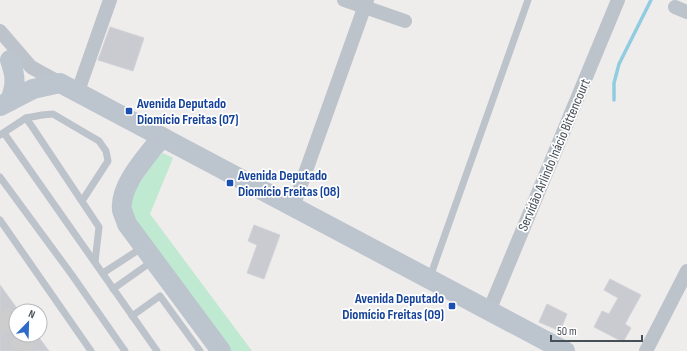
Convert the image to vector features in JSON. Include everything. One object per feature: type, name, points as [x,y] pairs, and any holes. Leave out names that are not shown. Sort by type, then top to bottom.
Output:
[{"type":"street","points":[[69,87],[110,0]]},
{"type":"street","points":[[344,0],[365,4],[406,21]]},
{"type":"street","name":"Servidão Arlindo Inácio Bittencourt","points":[[489,311],[618,0]]},
{"type":"street","points":[[294,207],[365,4]]},
{"type":"street","points":[[0,31],[15,75],[15,86],[5,104]]},
{"type":"street","points":[[0,39],[9,55],[565,351]]},
{"type":"street","points":[[5,104],[33,89],[69,87]]},
{"type":"street","points":[[162,137],[130,180],[123,195],[122,209],[127,224],[222,351]]},
{"type":"street","points":[[646,351],[687,271]]},
{"type":"lane","points":[[429,279],[528,0]]},
{"type":"lane","points":[[82,201],[108,161],[106,151],[99,141],[53,114],[26,118],[2,134],[103,273],[157,351]]},
{"type":"lane","points":[[26,118],[99,227],[95,262]]},
{"type":"lane","points":[[0,177],[72,275],[125,351]]},
{"type":"lane","points":[[0,220],[92,351]]},
{"type":"lane","points":[[103,273],[149,254]]},
{"type":"lane","points":[[113,289],[149,254]]},
{"type":"lane","points":[[132,316],[160,296],[200,351]]},
{"type":"green space","points":[[163,153],[173,158],[150,214],[252,351],[230,351],[136,221],[132,213],[131,197],[154,161]]},
{"type":"building","points":[[110,27],[144,38],[133,71],[98,60]]},
{"type":"building","points":[[254,225],[280,235],[264,279],[247,273],[257,245],[248,241]]},
{"type":"building","points":[[610,279],[641,295],[625,324],[631,328],[623,342],[594,327],[602,311],[609,314],[618,298],[604,290]]},
{"type":"building","points":[[0,285],[13,303],[8,303],[8,343],[43,343],[49,351],[0,351]]},
{"type":"building","points":[[547,304],[567,314],[560,331],[539,322]]},
{"type":"waterway","points":[[614,100],[614,83],[619,64],[651,0]]},
{"type":"tunnel","points":[[0,313],[27,351]]},
{"type":"place","name":"Avenida Deputado Diomício Freitas (07)","points":[[129,111]]},
{"type":"place","name":"Avenida Deputado Diomício Freitas (08)","points":[[230,183]]},
{"type":"place","name":"Avenida Deputado Diomício Freitas (09)","points":[[452,306]]}]
